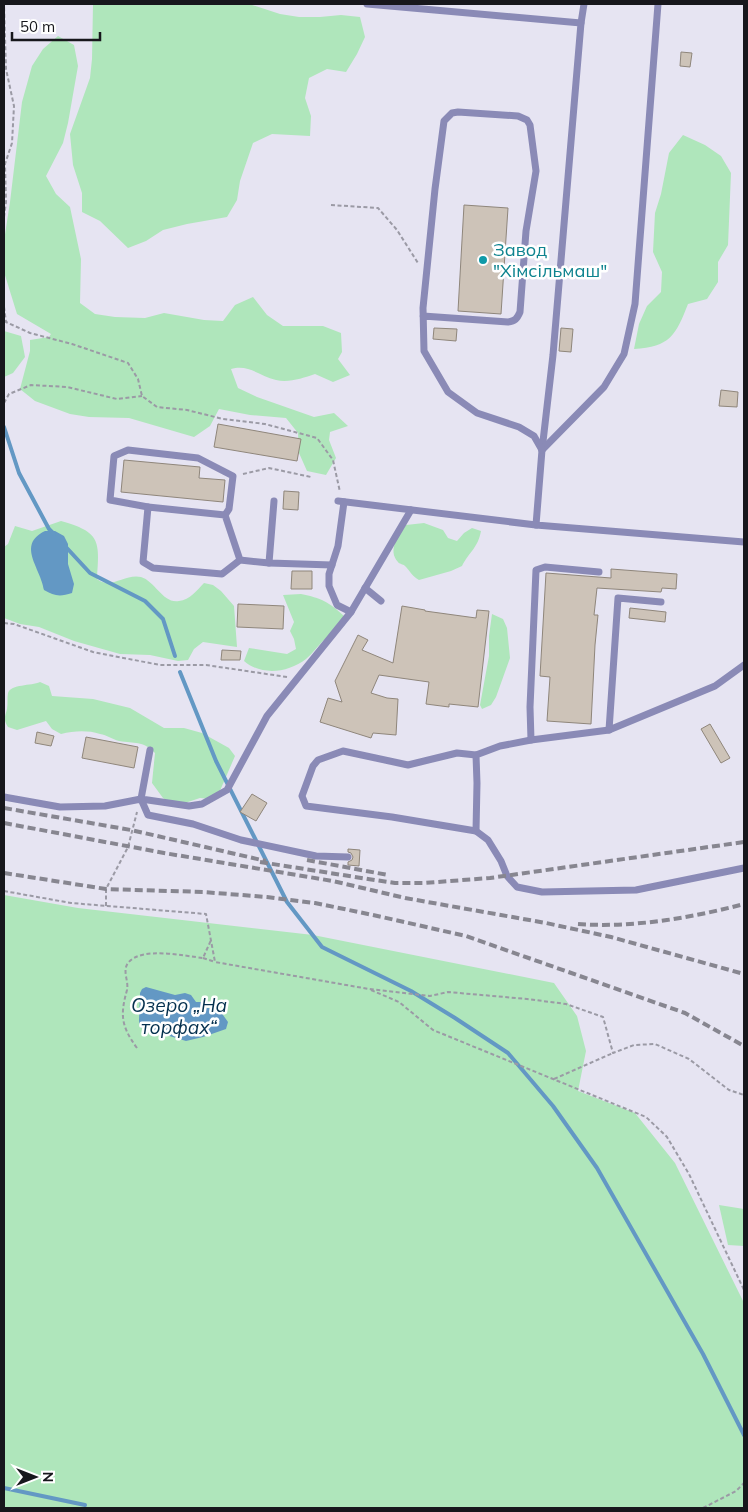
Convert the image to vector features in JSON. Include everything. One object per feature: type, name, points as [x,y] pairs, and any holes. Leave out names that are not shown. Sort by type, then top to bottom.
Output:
[{"type":"lane","points":[[366,4],[582,23]]},
{"type":"lane","points":[[536,525],[584,4]]},
{"type":"lane","points":[[542,450],[604,387],[624,354],[635,304],[658,4]]},
{"type":"lane","points":[[423,316],[508,322],[518,318],[526,231],[536,171],[530,125],[524,118],[458,112],[452,113],[446,118],[434,189],[423,316],[424,351],[448,392],[477,413],[519,427],[534,436],[542,450]]},
{"type":"lane","points":[[128,450],[198,458],[233,476],[229,509],[225,515],[148,507],[110,500],[114,456],[128,450]]},
{"type":"lane","points":[[269,563],[274,501]]},
{"type":"lane","points":[[351,612],[337,605],[328,586],[338,546],[341,502],[536,525],[744,542]]},
{"type":"lane","points":[[148,507],[143,562],[153,568],[222,574],[240,560],[332,565]]},
{"type":"lane","points":[[4,797],[60,807],[105,806],[141,799],[189,806],[202,804],[227,790],[268,716],[351,612],[411,510]]},
{"type":"lane","points":[[225,515],[240,560]]},
{"type":"lane","points":[[531,740],[530,706],[536,570],[545,567],[599,572]]},
{"type":"lane","points":[[365,588],[382,601]]},
{"type":"lane","points":[[609,730],[618,598],[661,602]]},
{"type":"lane","points":[[744,665],[715,686],[609,730],[531,740],[500,746],[476,755],[457,753],[408,765],[343,751],[318,760],[313,766],[302,796],[306,806],[392,817],[476,831],[488,840],[501,861],[507,876],[518,887],[542,892],[636,890],[744,868]]},
{"type":"lane","points":[[150,750],[141,799],[148,815],[193,824],[241,840],[308,854],[348,857]]},
{"type":"lane","points":[[476,755],[478,783],[476,831]]},
{"type":"path","points":[[4,4],[6,69],[14,106],[12,143],[5,164],[6,202],[4,217]]},
{"type":"path","points":[[331,205],[378,208],[397,230],[426,275]]},
{"type":"path","points":[[4,307],[6,322],[30,333],[72,344],[128,363],[138,379],[142,396],[157,407],[187,410],[223,418],[265,424],[317,438],[333,460],[341,502]]},
{"type":"path","points":[[4,403],[9,394],[31,385],[67,387],[117,399],[142,396]]},
{"type":"path","points":[[233,476],[269,468],[311,477]]},
{"type":"path","points":[[4,623],[14,624],[93,652],[131,660],[160,665],[206,665],[248,673],[297,678]]},
{"type":"path","points":[[106,906],[106,889],[128,847],[131,830],[141,799]]},
{"type":"path","points":[[4,891],[71,903],[206,914],[215,962]]},
{"type":"path","points":[[203,958],[211,940]]},
{"type":"path","points":[[137,1048],[124,1028],[124,1001],[128,986],[125,970],[128,963],[139,955],[152,954],[203,958],[215,962],[402,993],[430,996],[448,992],[566,1004],[603,1017],[613,1053]]},
{"type":"path","points":[[369,989],[399,1002],[433,1030],[646,1117],[667,1137],[689,1174],[744,1290]]},
{"type":"path","points":[[554,1079],[634,1045],[655,1044],[689,1059],[729,1090],[744,1095]]},
{"type":"path","points":[[703,1508],[736,1491],[744,1483]]},
{"type":"green space","points":[[93,4],[249,4],[280,14],[299,17],[341,15],[360,17],[365,37],[346,72],[327,69],[309,78],[305,98],[311,116],[310,136],[272,134],[253,143],[240,181],[237,200],[227,217],[163,230],[146,241],[128,248],[100,221],[82,212],[82,193],[73,165],[70,134],[90,78]]},
{"type":"green space","points":[[58,36],[74,45],[78,66],[63,143],[46,176],[56,194],[70,207],[81,259],[80,303],[95,314],[115,317],[145,318],[164,313],[204,320],[223,321],[235,305],[253,297],[267,315],[283,326],[323,326],[341,333],[342,352],[338,359],[350,375],[333,382],[315,374],[296,380],[281,381],[249,369],[231,369],[238,388],[257,397],[314,417],[334,413],[348,426],[330,432],[329,440],[336,458],[326,475],[307,471],[299,453],[298,433],[286,418],[250,415],[219,409],[210,426],[194,437],[129,418],[89,417],[70,414],[35,401],[20,389],[30,351],[30,340],[49,337],[51,334],[17,314],[4,272],[4,241],[22,102],[32,66],[43,49]]},
{"type":"green space","points":[[683,135],[705,145],[721,156],[731,173],[728,245],[718,262],[718,282],[707,299],[688,304],[680,324],[664,342],[646,348],[634,349],[639,324],[647,306],[661,292],[662,272],[653,252],[655,213],[661,194],[669,153]]},
{"type":"green space","points":[[4,331],[21,336],[25,357],[13,373],[4,377]]},
{"type":"green space","points":[[61,521],[84,529],[95,540],[98,555],[97,579],[102,582],[113,582],[135,576],[141,577],[173,601],[187,599],[204,583],[213,585],[234,606],[237,647],[203,642],[194,649],[188,660],[178,661],[150,655],[120,654],[74,641],[39,627],[20,624],[4,618],[4,547],[8,544],[15,526],[32,531]]},
{"type":"green space","points":[[424,523],[443,530],[448,538],[457,541],[472,528],[481,531],[480,537],[462,566],[419,580],[405,566],[399,563],[395,557],[394,547],[397,537],[406,525]]},
{"type":"green space","points":[[301,594],[314,597],[334,607],[344,616],[345,625],[325,639],[306,659],[283,670],[266,671],[251,666],[244,661],[249,648],[287,654],[296,649],[290,631],[294,622],[283,595]]},
{"type":"green space","points":[[492,614],[503,619],[507,628],[510,658],[496,697],[491,705],[482,709],[480,705],[489,656]]},
{"type":"green space","points":[[40,682],[49,686],[52,696],[93,699],[130,708],[164,728],[184,728],[202,733],[229,748],[235,756],[219,793],[210,799],[200,798],[182,804],[172,803],[163,798],[152,783],[155,753],[146,746],[119,741],[105,735],[90,732],[61,734],[52,729],[46,721],[17,730],[8,727],[5,718],[10,690]]},
{"type":"green space","points":[[4,895],[78,908],[313,935],[554,983],[577,1016],[586,1051],[578,1091],[635,1113],[675,1163],[744,1303],[744,1508],[4,1508]]},
{"type":"green space","points":[[719,1205],[744,1209],[744,1246],[728,1245]]},
{"type":"water","points":[[45,531],[55,531],[64,536],[68,544],[68,564],[74,584],[72,593],[57,595],[44,590],[32,558],[31,550],[32,543]]},
{"type":"water","name":"Озеро „На торфах“","points":[[146,987],[175,995],[185,993],[191,995],[196,1002],[204,1002],[207,1008],[218,1008],[228,1022],[226,1029],[186,1041],[140,1027],[140,993]]},
{"type":"building","points":[[681,52],[692,53],[690,67],[680,66]]},
{"type":"building","name":"Завод \"Хімсільмаш\"","points":[[464,205],[508,208],[501,314],[458,311]]},
{"type":"building","points":[[434,328],[457,329],[456,341],[433,339]]},
{"type":"building","points":[[561,328],[573,329],[571,352],[559,351]]},
{"type":"building","points":[[721,390],[738,392],[737,407],[719,406]]},
{"type":"building","points":[[218,424],[301,439],[297,461],[214,447]]},
{"type":"building","points":[[124,460],[200,467],[199,478],[225,480],[223,502],[121,492]]},
{"type":"building","points":[[284,491],[299,492],[298,510],[283,509]]},
{"type":"building","points":[[611,569],[677,574],[676,589],[662,588],[661,592],[597,588],[594,615],[598,615],[591,724],[547,721],[550,677],[540,676],[546,573],[611,578]]},
{"type":"building","points":[[292,571],[312,571],[312,589],[291,589]]},
{"type":"building","points":[[238,604],[284,606],[283,629],[237,627]]},
{"type":"building","points":[[402,606],[476,618],[477,610],[489,611],[478,707],[449,704],[449,707],[426,704],[429,682],[379,675],[371,693],[398,699],[396,735],[373,733],[371,738],[320,722],[328,698],[342,702],[335,681],[358,635],[368,640],[362,650],[393,663]]},
{"type":"building","points":[[630,608],[666,612],[665,622],[629,618]]},
{"type":"building","points":[[222,650],[241,651],[240,660],[221,660]]},
{"type":"building","points":[[710,724],[730,758],[721,763],[701,729]]},
{"type":"building","points":[[37,732],[54,736],[51,746],[35,743]]},
{"type":"building","points":[[86,737],[138,747],[134,768],[82,758]]},
{"type":"building","points":[[252,794],[267,803],[256,821],[240,812]]},
{"type":"building","points":[[348,849],[360,850],[359,866],[348,865],[348,862],[353,857],[348,852]]},
{"type":"waterway","points":[[4,427],[19,473],[49,529],[54,534]]},
{"type":"waterway","points":[[65,546],[90,573],[145,601],[163,619],[175,656]]},
{"type":"waterway","points":[[180,672],[216,761],[287,902],[322,947],[411,991],[508,1053],[553,1106],[597,1168],[703,1354],[744,1435]]},
{"type":"waterway","points":[[4,1488],[85,1505]]},
{"type":"railway","points":[[4,808],[131,830],[266,861]]},
{"type":"railway","points":[[4,823],[164,853],[333,881],[405,898],[546,923],[611,937],[744,974]]},
{"type":"railway","points":[[260,862],[395,883],[424,883],[490,878],[744,842]]},
{"type":"railway","points":[[307,860],[388,875]]},
{"type":"railway","points":[[4,873],[106,889],[203,892],[315,903],[466,936],[685,1013],[744,1046]]},
{"type":"railway","points":[[578,924],[620,925],[662,921],[744,904]]},
{"type":"place","name":"Завод \"Хімсільмаш\"","points":[[483,260]]}]
